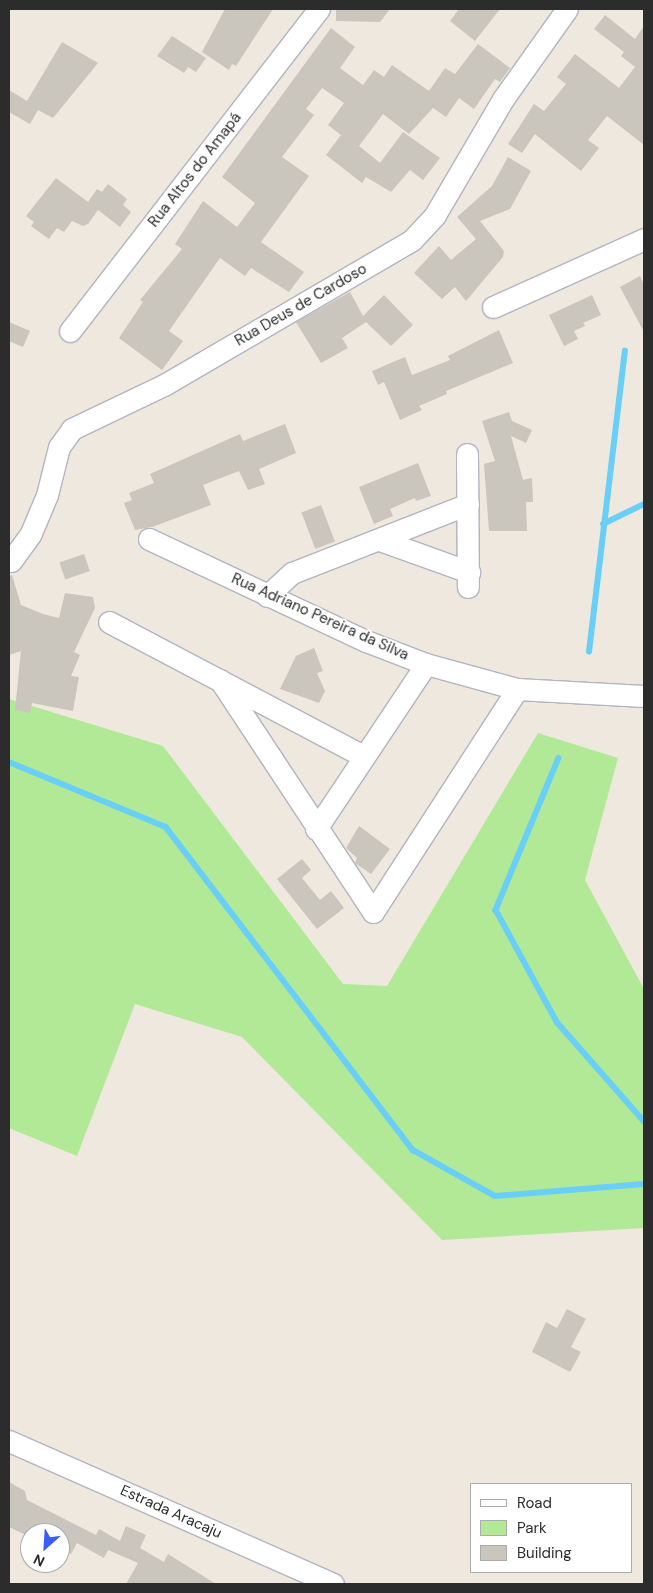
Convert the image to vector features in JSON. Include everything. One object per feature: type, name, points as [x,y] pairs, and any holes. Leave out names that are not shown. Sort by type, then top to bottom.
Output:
[{"type":"street","name":"Rua Altos do Amapá","points":[[70,331],[319,9]]},
{"type":"street","name":"Rua Deus de Cardoso","points":[[11,561],[30,533],[50,487],[59,447],[72,429],[164,385],[412,240],[435,216],[503,99],[567,9]]},
{"type":"street","points":[[493,308],[644,239]]},
{"type":"street","points":[[380,540],[469,580],[467,454]]},
{"type":"street","points":[[267,596],[292,573],[468,504]]},
{"type":"street","name":"Rua Adriano Pereira da Silva","points":[[149,539],[366,641],[426,664],[517,689],[644,696]]},
{"type":"street","points":[[109,622],[363,756]]},
{"type":"street","points":[[316,829],[426,664]]},
{"type":"street","points":[[220,680],[316,829],[373,912],[517,689]]},
{"type":"street","name":"Estrada Aracaju","points":[[9,1441],[333,1584]]},
{"type":"green space","points":[[9,699],[163,746],[343,984],[387,986],[538,733],[618,758],[585,880],[644,989],[644,1228],[442,1240],[242,1037],[135,1004],[77,1156],[9,1128]]},
{"type":"building","points":[[225,9],[273,9],[236,66],[232,64],[229,70],[202,52]]},
{"type":"building","points":[[336,9],[390,9],[380,22],[336,21]]},
{"type":"building","points":[[459,9],[500,9],[475,41],[450,21]]},
{"type":"building","points":[[605,15],[635,39],[644,26],[644,145],[607,116],[588,140],[599,148],[581,171],[535,134],[522,153],[508,144],[534,104],[544,111],[566,84],[557,77],[575,54],[619,88],[635,67],[621,56],[624,52],[594,29]]},
{"type":"building","points":[[331,28],[355,47],[340,68],[363,85],[374,70],[384,77],[392,65],[429,91],[445,68],[455,74],[478,44],[510,68],[500,82],[495,79],[474,109],[459,98],[446,117],[433,108],[409,134],[383,114],[359,146],[380,163],[403,132],[440,158],[423,180],[410,170],[391,192],[366,177],[362,183],[326,155],[341,135],[328,125],[344,103],[322,88],[306,109],[314,115],[282,157],[309,176],[261,242],[304,272],[289,292],[251,268],[245,276],[220,258],[169,331],[183,341],[162,370],[119,338],[143,302],[140,300],[182,249],[175,244],[203,201],[237,227],[255,203],[222,177]]},
{"type":"building","points":[[172,36],[206,58],[196,72],[188,67],[184,73],[157,56]]},
{"type":"building","points":[[62,42],[98,63],[53,118],[38,110],[30,124],[9,112],[9,90],[27,101]]},
{"type":"building","points":[[508,157],[531,171],[510,209],[480,221],[504,251],[503,257],[466,301],[455,287],[442,299],[414,273],[439,246],[451,260],[476,239],[457,217],[492,186]]},
{"type":"building","points":[[56,178],[88,202],[97,189],[102,192],[108,184],[127,199],[123,205],[131,212],[120,227],[98,210],[88,224],[83,226],[72,221],[64,232],[57,228],[49,239],[31,226],[34,222],[26,216]]},
{"type":"building","points":[[640,276],[644,285],[644,332],[620,287]]},
{"type":"building","points":[[350,292],[363,316],[384,295],[413,325],[391,346],[366,322],[342,338],[348,348],[321,363],[296,322]]},
{"type":"building","points":[[592,295],[601,315],[583,323],[585,326],[574,331],[578,339],[564,346],[549,315]]},
{"type":"building","points":[[9,322],[30,331],[23,347],[9,341]]},
{"type":"building","points":[[499,330],[513,363],[446,391],[447,394],[419,406],[422,410],[400,420],[384,382],[378,385],[372,371],[405,357],[412,375],[450,360],[448,356]]},
{"type":"building","points":[[509,412],[512,421],[532,430],[526,443],[511,436],[523,480],[532,478],[533,502],[526,502],[527,531],[489,531],[484,464],[495,461],[482,421]]},
{"type":"building","points":[[285,424],[296,453],[259,469],[265,484],[248,490],[239,471],[203,485],[211,505],[152,527],[135,530],[124,503],[132,500],[129,493],[154,483],[150,474],[240,434],[243,441]]},
{"type":"building","points":[[418,463],[431,496],[416,501],[415,498],[390,509],[393,516],[374,524],[359,487]]},
{"type":"building","points":[[321,505],[335,541],[315,549],[301,513]]},
{"type":"building","points":[[84,554],[90,571],[65,579],[59,562]]},
{"type":"building","points":[[12,575],[21,605],[43,614],[59,618],[65,593],[93,597],[95,608],[74,652],[80,655],[71,676],[79,677],[73,711],[32,703],[30,713],[15,710],[21,651],[9,655],[9,576]]},
{"type":"building","points":[[314,648],[323,671],[317,673],[325,691],[319,703],[280,689],[296,656]]},
{"type":"building","points":[[359,826],[390,849],[371,874],[355,863],[357,858],[346,848]]},
{"type":"building","points":[[302,859],[311,870],[302,878],[320,900],[331,891],[344,908],[317,929],[277,879]]},
{"type":"building","points":[[567,1309],[586,1319],[571,1347],[581,1352],[570,1372],[532,1352],[546,1322],[557,1328]]},
{"type":"building","points":[[9,1482],[25,1491],[27,1500],[96,1535],[99,1529],[120,1541],[126,1526],[146,1535],[140,1548],[164,1562],[168,1554],[216,1584],[126,1584],[138,1563],[108,1550],[104,1558],[77,1543],[70,1553],[70,1523],[20,1523],[20,1532],[9,1527]]},
{"type":"waterway","points":[[589,652],[625,351]]},
{"type":"waterway","points":[[603,524],[644,504]]},
{"type":"waterway","points":[[559,758],[496,910],[557,1022],[644,1121]]},
{"type":"waterway","points":[[9,762],[166,827],[413,1150],[495,1196],[644,1184]]}]
